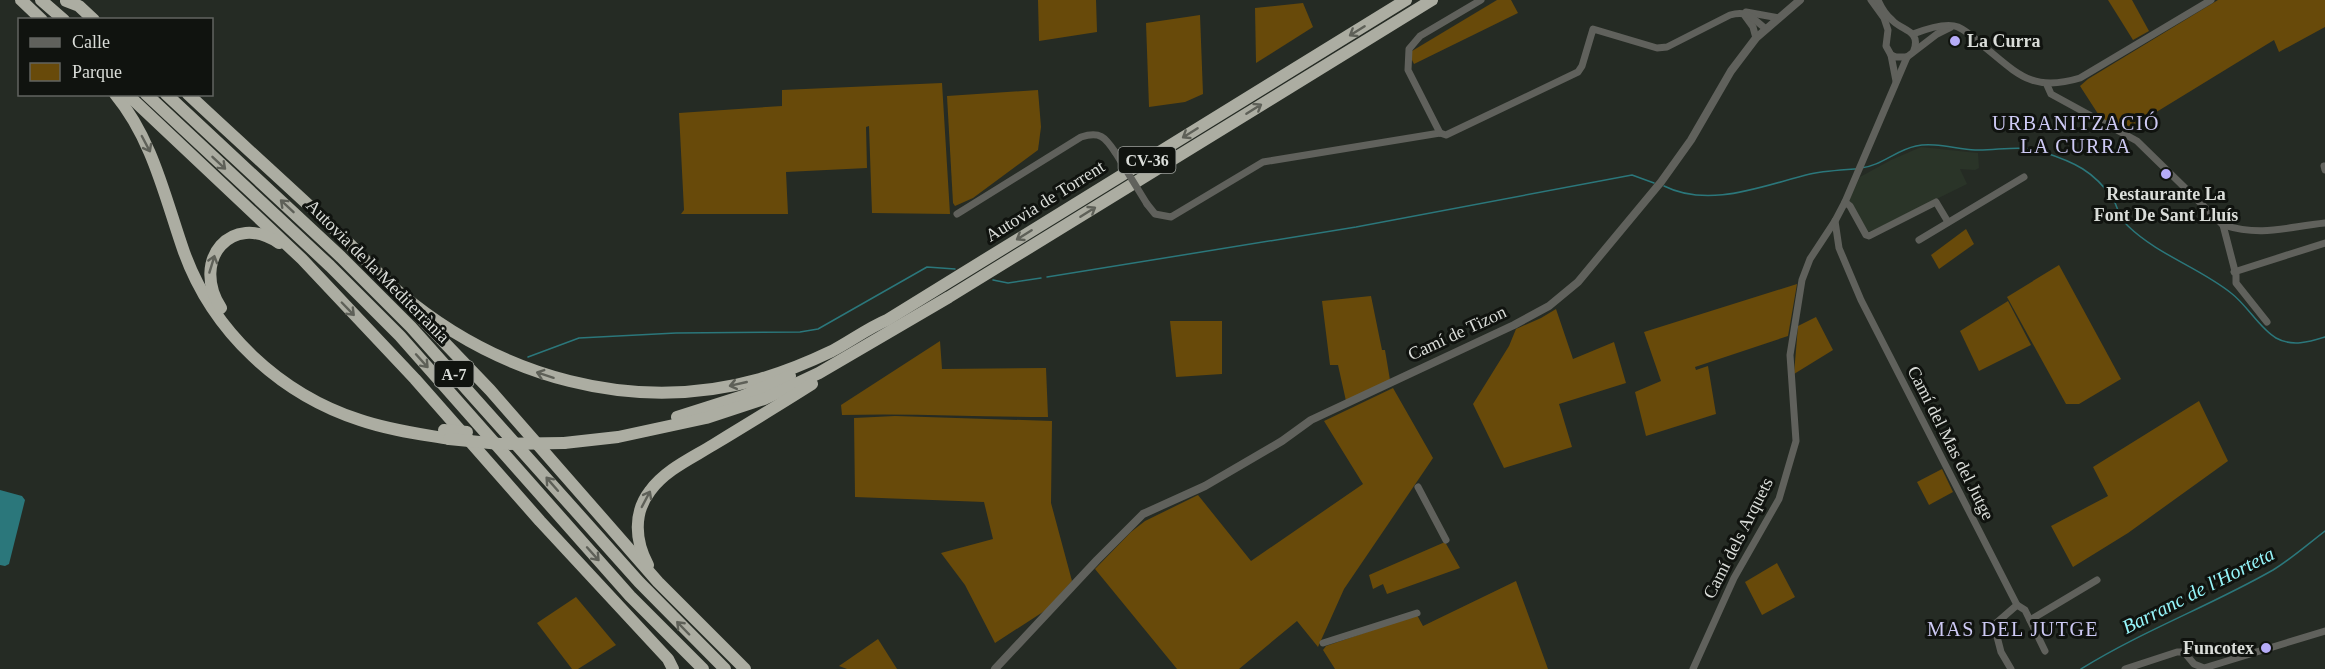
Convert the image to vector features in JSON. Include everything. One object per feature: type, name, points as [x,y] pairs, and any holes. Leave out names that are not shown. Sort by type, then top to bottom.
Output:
[{"type":"highway","points":[[21,0],[40,18]]},
{"type":"highway","points":[[42,0],[62,18]]},
{"type":"highway","name":"Autovia de Torrent","points":[[887,320],[1406,0]]},
{"type":"highway","name":"Autovia de Torrent","points":[[949,297],[1432,0]]},
{"type":"highway","points":[[65,1],[82,18]]},
{"type":"highway","points":[[65,1],[79,6],[92,18]]},
{"type":"highway","points":[[117,96],[149,148],[185,254],[203,293],[225,326],[257,362],[292,388],[331,409],[361,421],[500,444],[618,437],[677,426],[764,399],[819,373],[949,297]]},
{"type":"highway","points":[[130,96],[277,234],[415,380],[540,521],[668,659],[673,669]]},
{"type":"highway","name":"Autovia de la Mediterrània","points":[[148,96],[330,266],[400,336],[630,596],[703,669]]},
{"type":"highway","name":"Autovia de la Mediterrània","points":[[168,96],[341,257],[411,327],[639,582],[725,669]]},
{"type":"highway","points":[[190,96],[400,293],[490,390],[644,566],[746,669]]},
{"type":"highway","points":[[307,267],[268,235],[249,232],[230,238],[217,249],[211,260],[209,280],[216,301],[230,322],[261,355],[293,380],[333,402],[363,413],[447,435]]},
{"type":"highway","points":[[400,293],[463,339],[504,360],[546,376],[584,386],[634,392],[702,390],[760,379],[812,360],[887,320]]},
{"type":"highway","points":[[665,587],[643,555],[637,532],[644,500],[660,480],[937,308],[949,297]]},
{"type":"highway","points":[[561,439],[637,427],[705,409],[762,388],[819,362],[887,320]]},
{"type":"highway","points":[[626,614],[684,669]]},
{"type":"street","points":[[1440,133],[1408,70],[1409,49],[1420,36],[1481,0]]},
{"type":"street","name":"Camí de Tizon","points":[[995,669],[1143,514],[1205,486],[1282,441],[1311,420],[1514,325],[1549,306],[1578,282],[1661,182],[1691,140],[1731,70],[1756,38],[1800,0]]},
{"type":"street","points":[[1871,0],[1884,18],[1888,30],[1886,46],[1891,55],[1896,81]]},
{"type":"street","points":[[1878,0],[1891,19],[1901,28],[1913,34],[1943,26],[1956,26],[2018,74],[2047,85],[2061,84],[2080,78],[2211,0]]},
{"type":"street","points":[[1740,12],[1747,14],[1766,29]]},
{"type":"street","points":[[1740,12],[1749,21],[1756,38]]},
{"type":"street","points":[[957,214],[1081,137],[1098,135],[1106,139],[1155,214],[1171,217],[1263,162],[1440,133],[1446,135],[1572,76],[1582,66],[1593,29],[1657,48],[1667,47],[1740,12],[1779,18]]},
{"type":"street","points":[[1891,55],[1907,57],[1937,34],[1952,26]]},
{"type":"street","points":[[1886,39],[1892,31],[1901,28]]},
{"type":"street","points":[[1913,34],[1916,42],[1914,50]]},
{"type":"street","name":"Camí dels Arquets","points":[[1693,669],[1725,595],[1779,499],[1786,482],[1797,431],[1790,372],[1791,336],[1805,271],[1809,259],[1845,202],[1907,57]]},
{"type":"street","points":[[2047,85],[2050,94],[2137,141],[2223,225],[2242,231],[2268,232],[2325,223]]},
{"type":"street","points":[[1919,240],[2024,177]]},
{"type":"street","points":[[1845,202],[1869,236],[1936,202],[1948,222]]},
{"type":"street","name":"Camí del Mas del Jutge","points":[[1835,221],[1842,255],[1861,300],[2017,605],[2025,610],[2045,651]]},
{"type":"street","points":[[2223,225],[2236,282],[2267,322]]},
{"type":"street","points":[[2234,272],[2325,243]]},
{"type":"street","points":[[1418,487],[1446,540]]},
{"type":"street","points":[[2030,620],[2097,580]]},
{"type":"street","points":[[2012,669],[2001,652],[1995,625],[2017,605]]},
{"type":"street","name":"Camí de Tizon","points":[[989,669],[1053,608]]},
{"type":"street","points":[[1323,644],[1417,613]]},
{"type":"street","points":[[2125,669],[2177,652],[2184,652],[2194,664],[2204,668],[2325,631]]},
{"type":"shaded area","points":[[1921,147],[1978,153],[1979,168],[1960,169],[1967,184],[1867,232],[1848,202],[1860,177]]},
{"type":"green space","points":[[1038,0],[1096,0],[1097,32],[1039,41]]},
{"type":"green space","points":[[1497,0],[1511,0],[1518,13],[1414,64],[1410,56],[1412,51]]},
{"type":"green space","points":[[2108,0],[2132,0],[2149,31],[2133,40]]},
{"type":"green space","points":[[2218,0],[2325,0],[2325,27],[2279,52],[2274,40],[2127,130],[2102,120],[2080,86]]},
{"type":"green space","points":[[1303,3],[1313,27],[1256,63],[1255,8]]},
{"type":"green space","points":[[1200,15],[1203,94],[1185,102],[1149,107],[1146,23]]},
{"type":"green space","points":[[942,83],[950,214],[872,213],[869,126],[866,127],[867,168],[786,172],[788,214],[681,214],[684,210],[679,113],[782,106],[782,90]]},
{"type":"green space","points":[[1038,90],[1041,127],[1038,150],[973,198],[955,206],[947,96]]},
{"type":"green space","points":[[1966,229],[1974,244],[1939,269],[1931,255]]},
{"type":"green space","points":[[2059,265],[2121,379],[2079,404],[2066,404],[2007,297]]},
{"type":"green space","points":[[1797,284],[1788,336],[1695,367],[1696,370],[1708,366],[1716,414],[1646,436],[1635,392],[1661,381],[1644,332]]},
{"type":"green space","points":[[1371,296],[1390,380],[1346,401],[1338,365],[1330,365],[1322,301]]},
{"type":"green space","points":[[2008,301],[2031,345],[1979,371],[1960,331]]},
{"type":"green space","points":[[1556,309],[1573,359],[1614,342],[1626,383],[1559,404],[1572,447],[1504,468],[1473,404],[1509,346],[1516,329]]},
{"type":"green space","points":[[1816,317],[1833,350],[1794,374],[1798,326]]},
{"type":"green space","points":[[1170,321],[1222,321],[1222,374],[1176,377]]},
{"type":"green space","points":[[940,341],[942,369],[1046,368],[1048,417],[842,415],[841,405]]},
{"type":"green space","points":[[1393,388],[1433,458],[1344,589],[1318,647],[1297,621],[1239,669],[1177,669],[1095,569],[1145,521],[1198,495],[1251,561],[1363,484],[1324,421]]},
{"type":"green space","points":[[2199,401],[2228,461],[2128,533],[2073,567],[2051,526],[2108,496],[2093,467]]},
{"type":"green space","points":[[895,416],[1052,421],[1051,503],[1072,581],[1046,610],[995,643],[965,585],[941,553],[993,539],[984,502],[855,497],[854,418]]},
{"type":"green space","points":[[1942,469],[1953,492],[1929,505],[1917,482]]},
{"type":"green space","points":[[1445,542],[1460,568],[1387,594],[1383,584],[1373,589],[1369,575]]},
{"type":"green space","points":[[1777,563],[1795,597],[1762,615],[1745,582]]},
{"type":"green space","points":[[1516,581],[1548,669],[1335,669],[1323,650],[1326,646],[1417,615],[1423,626]]},
{"type":"green space","points":[[576,597],[616,645],[578,669],[572,669],[537,623]]},
{"type":"green space","points":[[878,639],[897,669],[847,669],[839,666]]},
{"type":"water","points":[[0,490],[22,496],[25,500],[9,564],[5,566],[0,565]]},
{"type":"waterway","points":[[1861,168],[1909,148],[1923,145],[1975,150],[2026,148],[2054,156],[2091,174],[2106,189],[2128,226],[2152,245],[2231,293],[2270,334],[2282,341],[2294,343],[2325,337]]},
{"type":"waterway","points":[[1664,186],[1682,193],[1718,195],[1756,189],[1810,174],[1856,169]]},
{"type":"waterway","points":[[1047,277],[1356,227],[1632,175],[1654,183]]},
{"type":"waterway","points":[[528,357],[579,338],[676,333],[800,332],[818,329],[927,267],[955,269]]},
{"type":"waterway","points":[[993,280],[1008,283],[1041,278]]},
{"type":"waterway","name":"Barranc de l'Horteta","points":[[2081,669],[2104,655],[2273,570],[2325,531]]},
{"type":"place","name":"La Curra","points":[[1955,41]]},
{"type":"place","name":"Restaurante La Font De Sant Lluís","points":[[2166,174]]},
{"type":"place","name":"Funcotex","points":[[2266,648]]},
{"type":"district","name":"URBANITZACIÓ LA CURRA","points":[[2076,134]]},
{"type":"district","name":"MAS DEL JUTGE","points":[[2013,629]]}]
